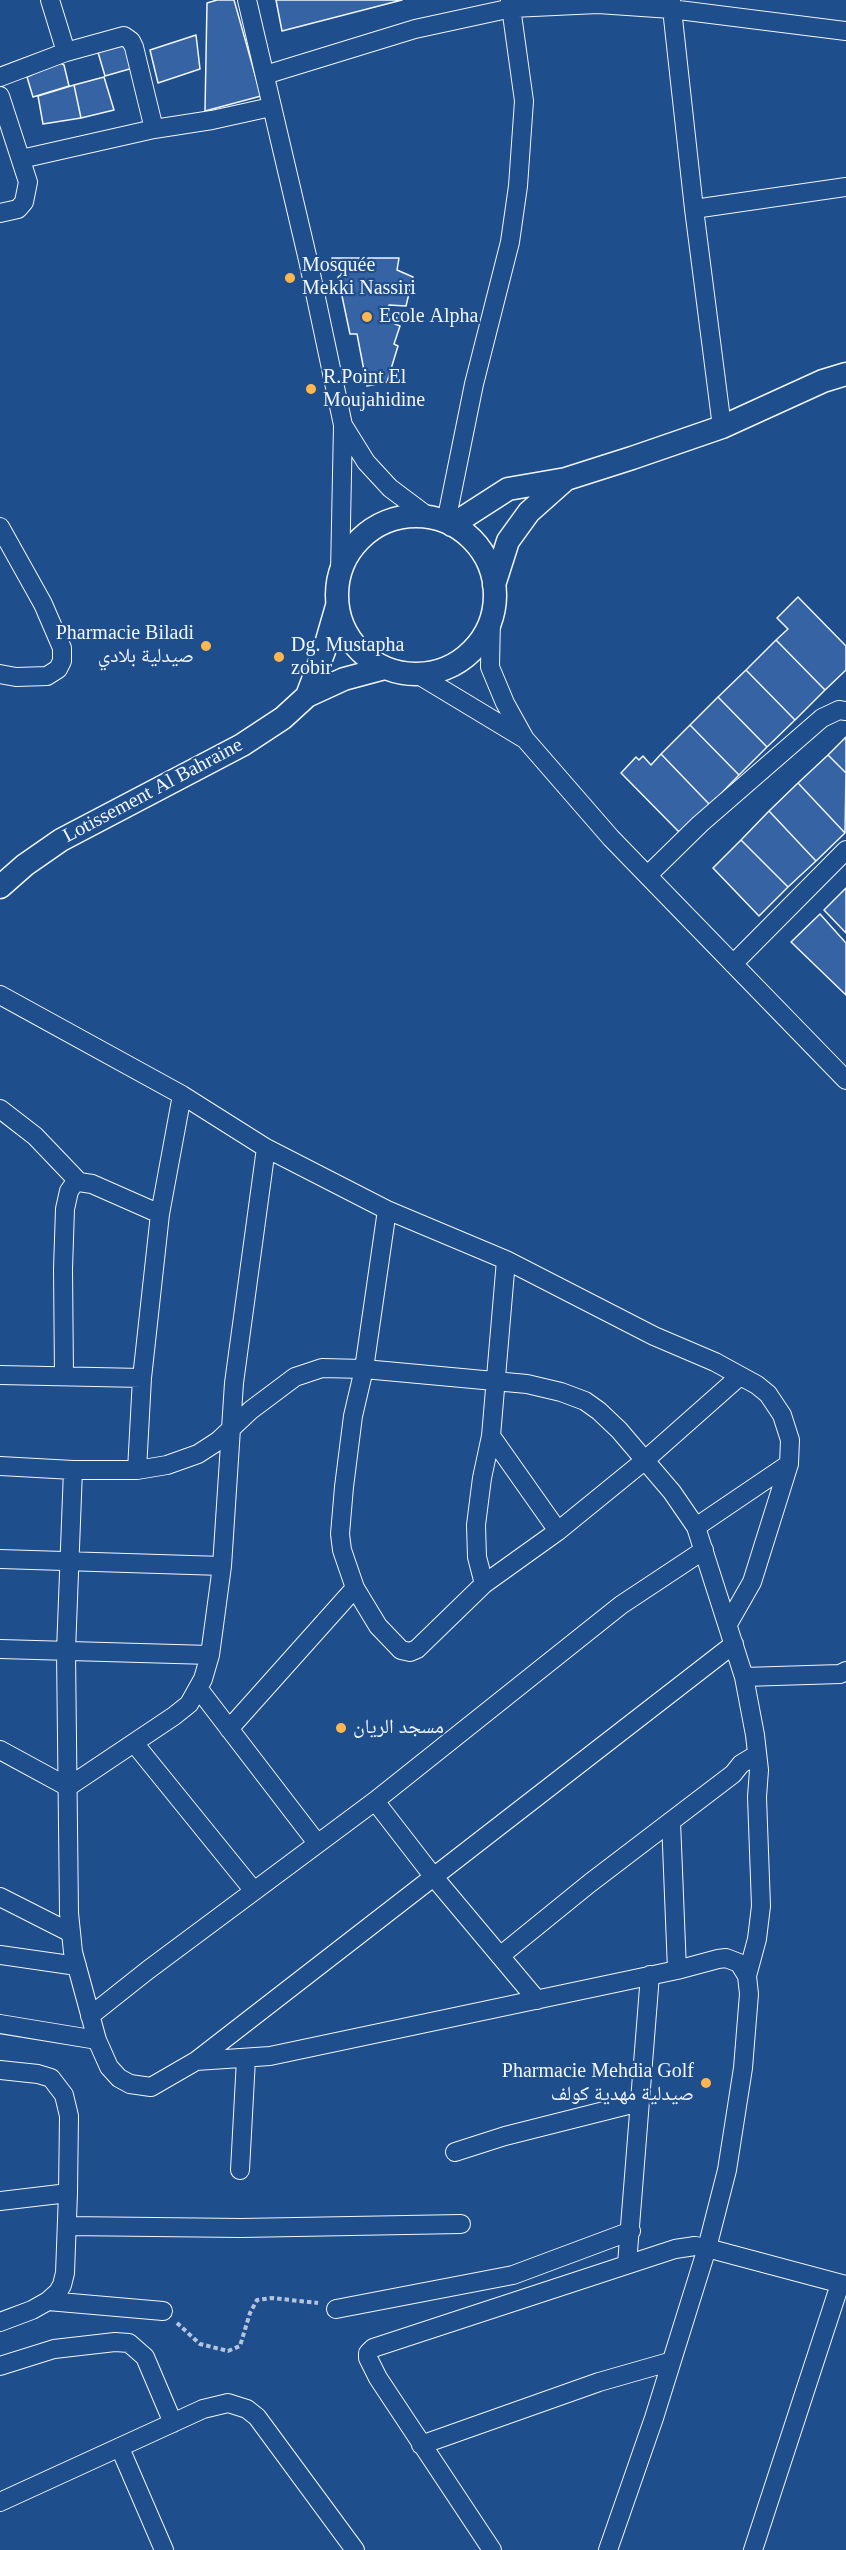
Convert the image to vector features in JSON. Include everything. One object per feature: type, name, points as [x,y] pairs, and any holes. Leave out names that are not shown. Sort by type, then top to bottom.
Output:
[{"type":"street","points":[[50,0],[66,52]]},
{"type":"street","points":[[247,0],[308,260],[343,424],[340,573],[337,606],[345,629],[358,650],[385,668],[417,674],[525,739]]},
{"type":"street","points":[[265,75],[415,29],[511,4],[671,4],[846,31]]},
{"type":"street","points":[[443,522],[474,384],[510,242],[518,186],[524,101],[511,4]]},
{"type":"street","points":[[671,4],[722,427]]},
{"type":"street","points":[[0,77],[66,52],[124,36],[131,41],[140,66],[153,129]]},
{"type":"street","points":[[0,96],[28,182],[24,202],[18,209],[0,213]]},
{"type":"street","points":[[21,159],[153,129],[212,120],[271,107]]},
{"type":"street","points":[[694,209],[846,187]]},
{"type":"street","points":[[340,573],[346,558],[356,544],[382,524],[414,516],[443,522],[508,489],[566,479],[722,427],[823,381],[846,374]]},
{"type":"street","points":[[343,424],[366,462],[390,488],[473,541],[483,554],[494,585],[490,667],[505,703],[525,739],[611,838],[649,874],[846,1080]]},
{"type":"street","points":[[494,585],[508,541],[529,512],[566,479]]},
{"type":"street","points":[[0,527],[43,604],[62,648],[62,661],[58,669],[47,676],[16,677],[0,674]]},
{"type":"street","name":"Lotissement Al Bahraine","points":[[307,696],[324,651],[337,606]]},
{"type":"street","points":[[417,674],[449,667],[463,658],[476,647],[491,618]]},
{"type":"street","name":"Lotissement Al Bahraine","points":[[0,887],[24,865],[61,840],[242,745],[283,718],[307,696],[344,679],[385,668]]},
{"type":"street","points":[[649,874],[700,824],[817,722],[828,713],[846,711]]},
{"type":"street","points":[[733,964],[846,850]]},
{"type":"street","points":[[0,995],[182,1095],[266,1148],[387,1210],[506,1260],[654,1336],[715,1362],[768,1394],[783,1415],[790,1440],[789,1464],[752,1582],[728,1624]]},
{"type":"street","points":[[137,1470],[142,1378],[160,1214],[182,1095]]},
{"type":"street","points":[[0,1109],[35,1136],[79,1182],[107,1190],[160,1214]]},
{"type":"street","points":[[68,1787],[189,1704],[198,1688],[210,1655],[222,1566],[238,1345],[266,1148]]},
{"type":"street","points":[[64,1376],[65,1209],[69,1191],[74,1184],[79,1182]]},
{"type":"street","points":[[387,1210],[364,1369],[353,1416],[340,1534],[342,1550],[355,1588],[378,1626],[401,1650],[410,1652],[417,1649],[484,1584],[558,1531],[644,1461],[740,1376]]},
{"type":"street","points":[[484,1584],[477,1557],[476,1525],[482,1478],[491,1436],[506,1260]]},
{"type":"street","points":[[0,1466],[73,1470],[137,1470],[167,1465],[198,1454],[218,1442],[232,1427],[274,1392],[307,1372],[322,1368],[364,1369],[496,1380],[543,1387],[585,1401],[599,1411],[619,1430],[672,1492],[696,1527],[744,1677],[755,1735],[759,1770],[757,1797],[761,1906],[757,1939],[747,1976],[749,1994],[743,2068],[727,2170],[707,2248],[669,2362],[654,2418],[608,2550]]},
{"type":"street","points":[[0,1375],[142,1378]]},
{"type":"street","points":[[491,1436],[558,1531]]},
{"type":"street","points":[[696,1527],[789,1464]]},
{"type":"street","points":[[73,1470],[66,1651],[71,1933],[76,1966],[90,2016],[97,2040],[109,2067],[130,2084],[141,2087],[166,2080],[196,2061],[734,1644]]},
{"type":"street","points":[[90,2016],[375,1801],[621,1605],[704,1550]]},
{"type":"street","points":[[0,1559],[68,1563],[222,1566]]},
{"type":"street","points":[[229,1729],[355,1588]]},
{"type":"street","points":[[0,1649],[210,1655]]},
{"type":"street","points":[[744,1677],[840,1674],[846,1671]]},
{"type":"street","points":[[198,1688],[317,1843]]},
{"type":"street","points":[[134,1743],[254,1891]]},
{"type":"street","points":[[0,1750],[68,1787]]},
{"type":"street","points":[[500,1956],[733,1774],[741,1764],[756,1755]]},
{"type":"street","points":[[375,1801],[433,1876],[537,2000]]},
{"type":"street","points":[[671,1821],[677,1970]]},
{"type":"street","points":[[0,1897],[71,1933]]},
{"type":"street","points":[[0,1955],[76,1966]]},
{"type":"street","points":[[196,2061],[270,2056],[726,1958],[739,1963],[747,1976]]},
{"type":"street","points":[[627,2264],[650,1975]]},
{"type":"street","points":[[0,2024],[97,2040]]},
{"type":"street","points":[[240,2170],[246,2059]]},
{"type":"street","points":[[0,2070],[38,2074],[51,2078],[64,2095],[69,2115],[69,2193],[65,2273],[58,2292],[48,2301],[32,2310],[0,2322]]},
{"type":"street","points":[[455,2152],[505,2136],[640,2102]]},
{"type":"street","points":[[0,2201],[69,2193]]},
{"type":"street","points":[[67,2226],[242,2228],[461,2224]]},
{"type":"street","points":[[336,2309],[513,2275],[631,2231]]},
{"type":"street","points":[[492,2550],[421,2445],[369,2361],[368,2353],[373,2348],[627,2264],[675,2249],[695,2246],[843,2285],[753,2550]]},
{"type":"street","points":[[48,2301],[163,2311]]},
{"type":"street","points":[[0,2366],[54,2349],[115,2342],[129,2343],[146,2356],[173,2424]]},
{"type":"street","points":[[421,2445],[599,2382],[669,2362]]},
{"type":"street","points":[[0,2502],[203,2409],[234,2404],[247,2409],[266,2427],[355,2550]]},
{"type":"street","points":[[120,2448],[164,2550]]},
{"type":"path","points":[[163,2311],[200,2344],[228,2350],[240,2346],[249,2313],[257,2300],[272,2298],[319,2303],[336,2309]]},
{"type":"building","points":[[217,0],[234,0],[261,96],[205,111],[207,3]]},
{"type":"building","points":[[276,0],[402,0],[282,31]]},
{"type":"building","points":[[196,35],[200,69],[158,83],[150,50]]},
{"type":"building","points":[[125,40],[133,68],[105,76],[97,49]]},
{"type":"building","points":[[59,62],[64,65],[69,86],[33,97],[27,77]]},
{"type":"building","points":[[104,77],[114,110],[81,118],[74,85]]},
{"type":"building","points":[[74,85],[81,118],[43,124],[38,96]]},
{"type":"building","name":"Ecole Alpha","points":[[332,258],[399,258],[397,270],[413,277],[406,306],[389,305],[385,312],[397,318],[395,324],[400,326],[394,344],[398,346],[387,382],[367,386],[357,334],[350,334],[338,277],[342,274]]},
{"type":"building","points":[[798,597],[846,646],[846,670],[825,690],[776,640],[788,629],[777,618]]},
{"type":"building","points":[[776,640],[825,690],[795,720],[746,670]]},
{"type":"building","points":[[746,670],[795,720],[767,747],[718,697]]},
{"type":"building","points":[[718,697],[767,747],[739,775],[690,725]]},
{"type":"building","points":[[690,725],[739,775],[710,805],[661,754]]},
{"type":"building","points":[[846,737],[846,773],[828,755]]},
{"type":"building","points":[[661,754],[710,805],[680,833],[621,773],[636,757],[639,760],[643,756],[651,765]]},
{"type":"building","points":[[828,755],[846,773],[845,833],[798,783]]},
{"type":"building","points":[[798,783],[845,833],[816,861],[769,811]]},
{"type":"building","points":[[769,811],[816,861],[788,887],[741,840]]},
{"type":"building","points":[[741,840],[788,887],[759,916],[713,868]]},
{"type":"building","points":[[846,888],[846,933],[824,910]]},
{"type":"building","points":[[820,914],[846,943],[846,995],[791,942]]},
{"type":"place","name":"Mosquée Mekki Nassiri","points":[[290,278]]},
{"type":"place","name":"Ecole Alpha","points":[[367,317]]},
{"type":"place","name":"R.Point El Moujahidine","points":[[311,389]]},
{"type":"place","name":"Pharmacie Biladi صيدلية بلادي","points":[[206,646]]},
{"type":"place","name":"Dg. Mustapha zobir","points":[[279,657]]},
{"type":"place","name":"مسجد الريان","points":[[341,1728]]},
{"type":"place","name":"Pharmacie Mehdia Golf صيدلية مهدية كولف","points":[[706,2083]]}]
